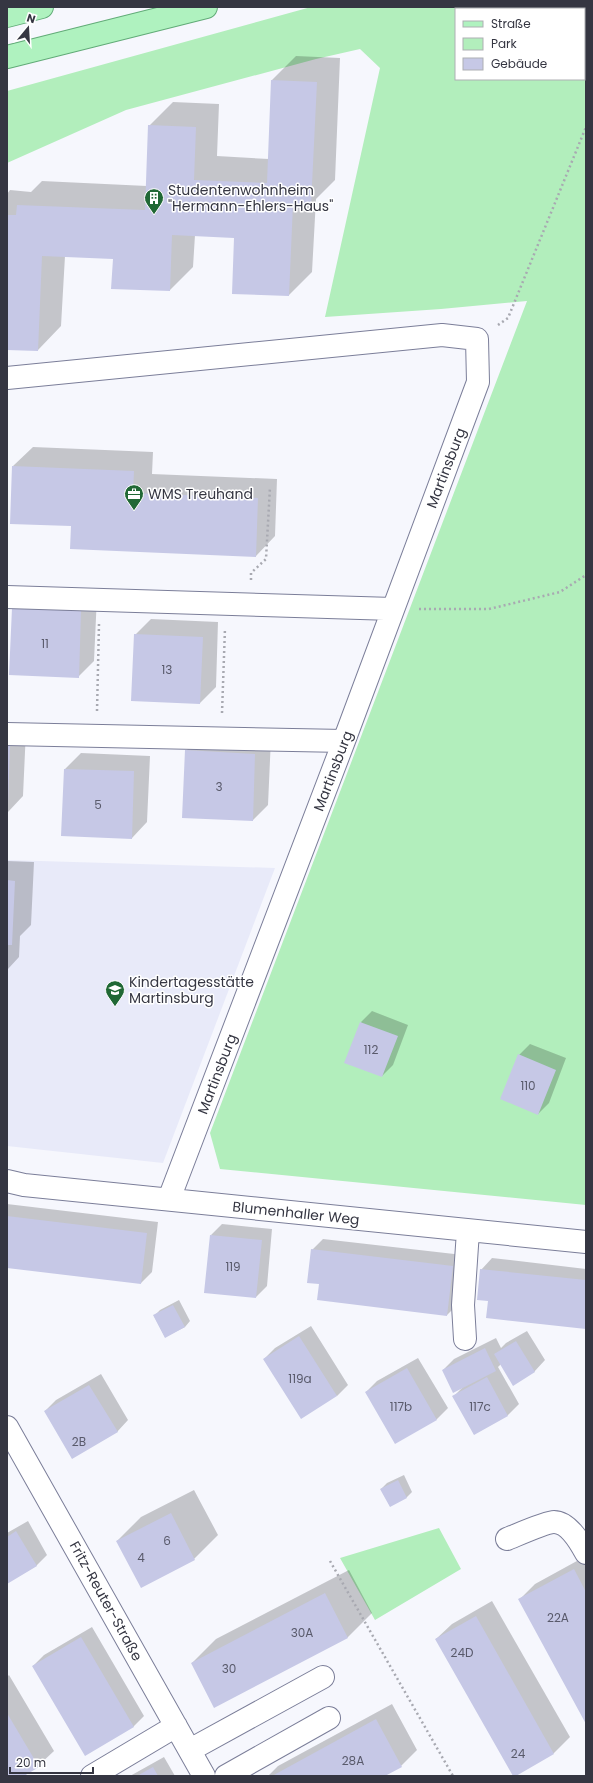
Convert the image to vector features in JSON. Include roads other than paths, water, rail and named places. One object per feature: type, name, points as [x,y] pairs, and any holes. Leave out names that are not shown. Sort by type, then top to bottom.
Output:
[{"type":"main road","points":[[7,16],[42,7]]},
{"type":"main road","points":[[7,57],[206,7]]},
{"type":"street","name":"Martinsburg","points":[[7,378],[442,335],[477,339],[478,382],[170,1200]]},
{"type":"street","points":[[7,597],[393,609]]},
{"type":"street","points":[[7,734],[344,741]]},
{"type":"street","name":"Blumenhaller Weg","points":[[7,1181],[24,1185],[586,1242]]},
{"type":"street","points":[[465,1339],[463,1305],[468,1231]]},
{"type":"street","name":"Fritz-Reuter-Straße","points":[[7,1427],[204,1776]]},
{"type":"street","points":[[507,1539],[553,1522],[562,1524],[578,1539],[586,1553]]},
{"type":"street","points":[[190,1750],[323,1677]]},
{"type":"street","points":[[226,1776],[329,1718]]},
{"type":"street","points":[[92,1776],[176,1726]]},
{"type":"place","name":"Studentenwohnheim \"Hermann-Ehlers-Haus\"","points":[[154,215]]},
{"type":"place","name":"WMS Treuhand","points":[[134,511]]},
{"type":"place","name":"Kindertagesstätte Martinsburg","points":[[115,1007]]}]
